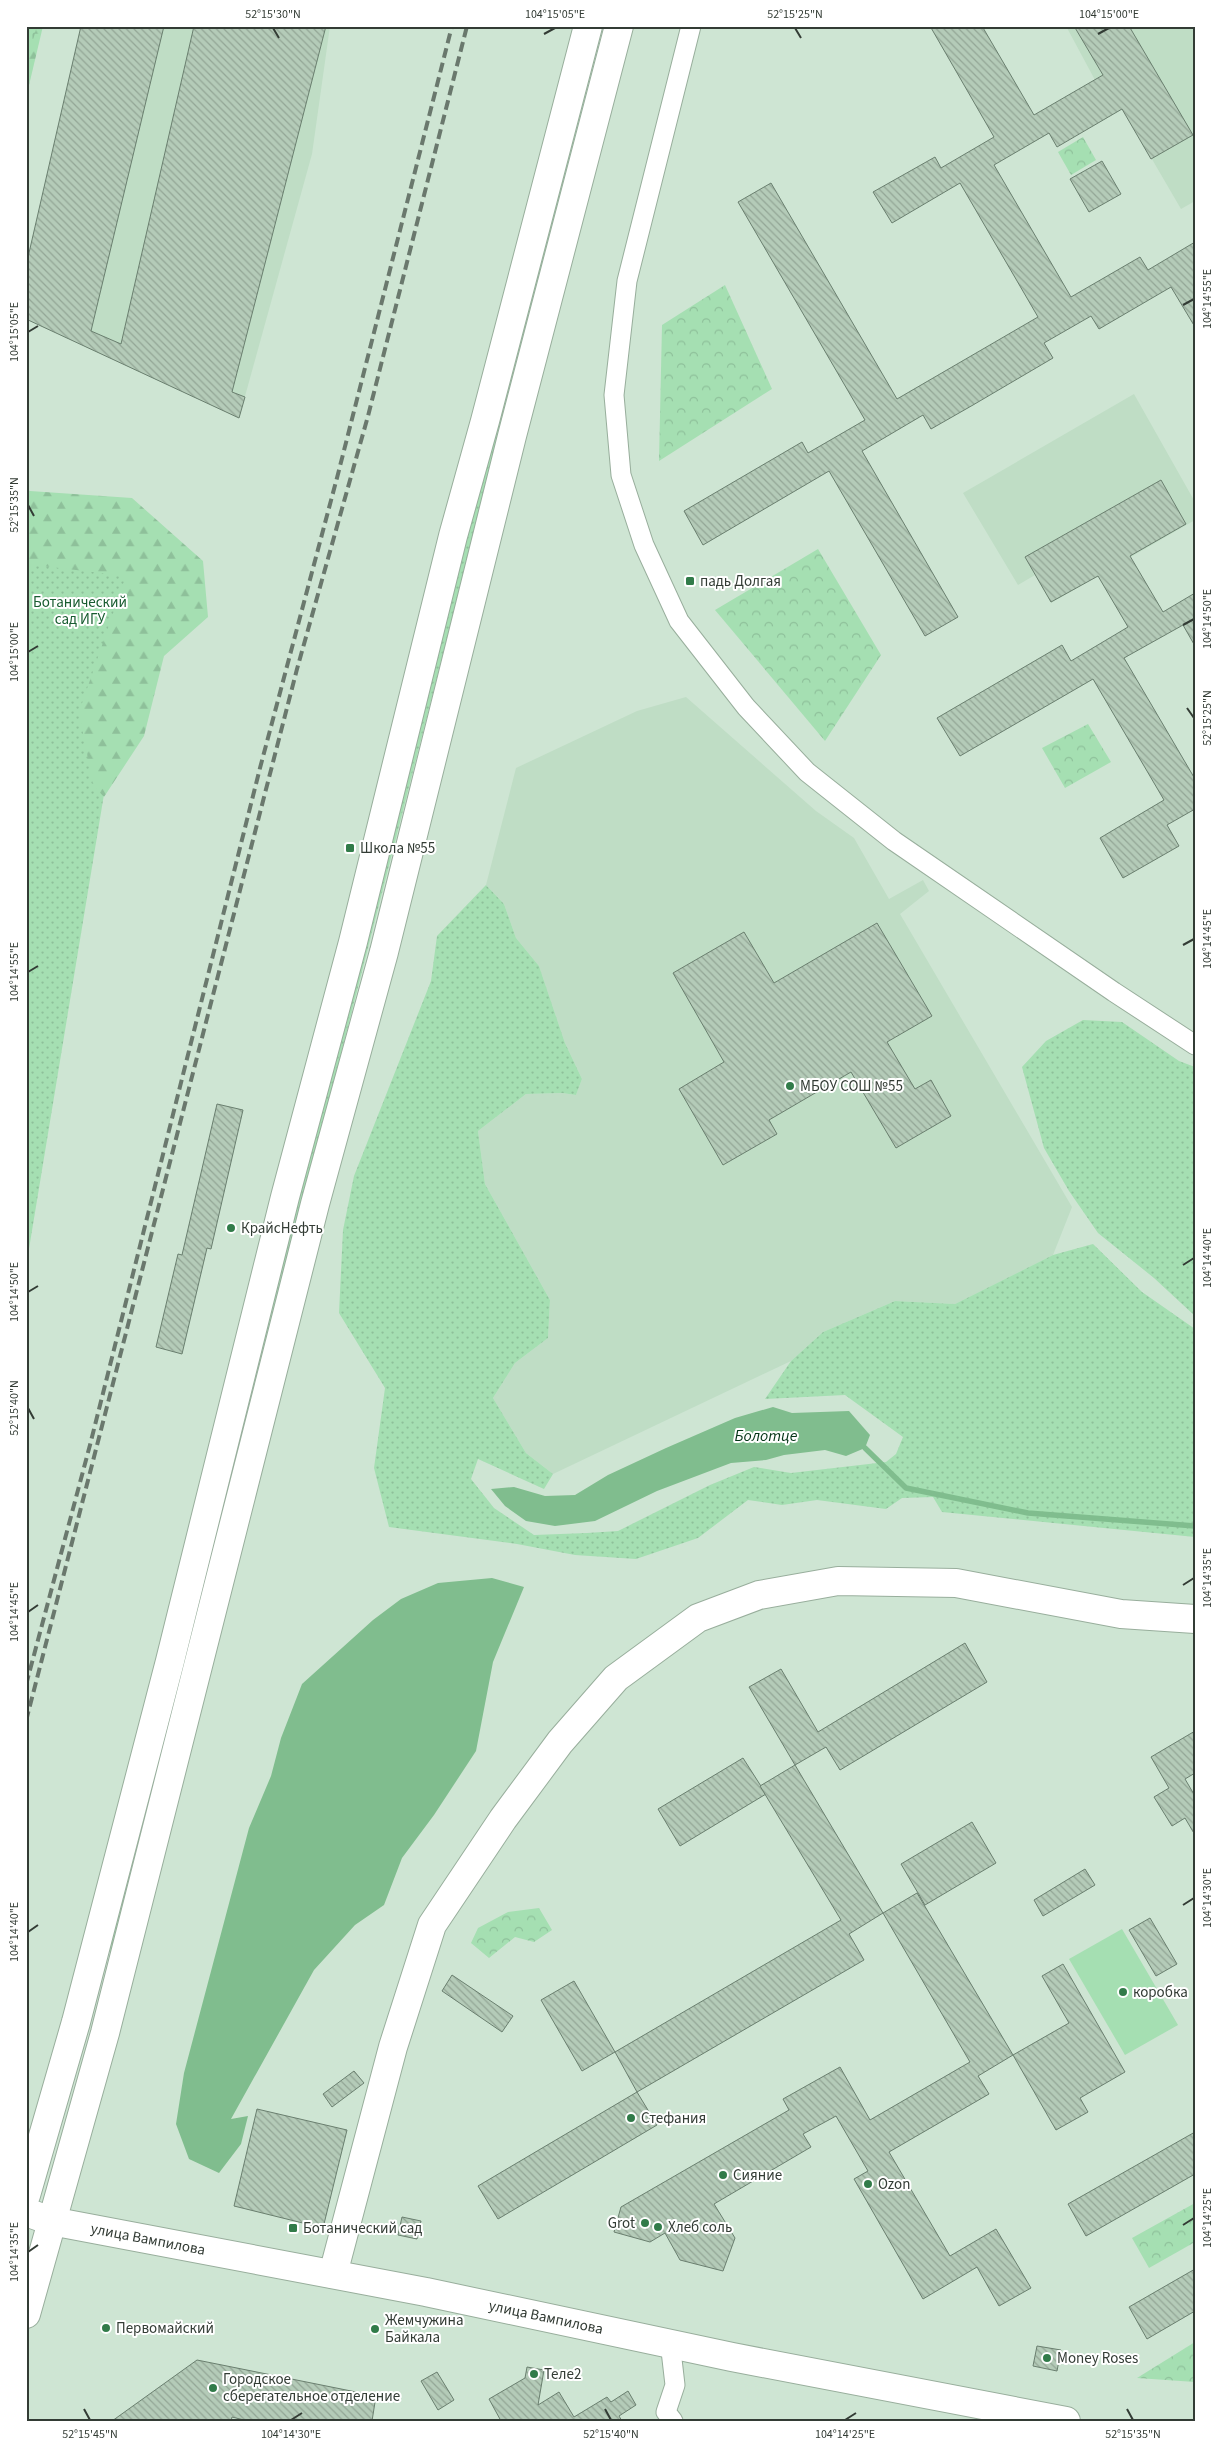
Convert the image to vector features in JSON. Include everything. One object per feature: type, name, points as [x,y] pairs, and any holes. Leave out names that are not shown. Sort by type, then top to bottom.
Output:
[{"type":"main road","points":[[26,2195],[76,2022],[173,1652],[285,1198],[363,904],[453,536],[588,26]]},
{"type":"main road","points":[[26,2314],[39,2217],[105,2033],[315,1204],[384,952],[512,436],[619,26]]},
{"type":"main road","points":[[333,2274],[393,2047],[432,1925],[503,1819],[560,1742],[616,1678],[698,1618],[759,1595],[838,1581],[956,1583],[1120,1614],[1195,1619]]},
{"type":"main road","name":"улица Вампилова","points":[[39,2217],[670,2342],[732,2357],[1066,2421]]},
{"type":"street","points":[[691,26],[627,281],[614,395],[621,475],[644,545],[679,621],[746,707],[807,772],[894,841],[1114,992],[1195,1045]]},
{"type":"street","points":[[666,2416],[676,2385],[670,2342]]},
{"type":"shaded area","points":[[81,26],[330,26],[312,154],[239,418],[26,319]]},
{"type":"shaded area","points":[[1066,26],[1195,26],[1195,201],[1181,209],[1103,75],[1095,80]]},
{"type":"shaded area","points":[[1134,394],[1195,502],[1195,520],[1051,603],[1035,575],[1018,585],[963,493]]},
{"type":"shaded area","name":"МБОУ СОШ №55","points":[[686,697],[816,811],[854,838],[889,899],[923,880],[929,891],[900,914],[1072,1207],[1053,1255],[955,1304],[895,1301],[823,1332],[791,1361],[553,1474],[526,1453],[493,1398],[515,1363],[548,1338],[550,1300],[485,1184],[478,1131],[526,1094],[562,1093],[576,1095],[582,1079],[565,1043],[539,966],[516,938],[504,904],[486,885],[516,768],[637,711]]},
{"type":"green space","points":[[26,26],[43,26],[26,98]]},
{"type":"green space","points":[[26,26],[37,26],[26,64]]},
{"type":"green space","points":[[597,26],[603,26],[112,1952],[108,1952]]},
{"type":"green space","points":[[1083,137],[1096,160],[1071,175],[1058,152]]},
{"type":"green space","points":[[725,285],[772,389],[659,461],[662,325]]},
{"type":"green space","points":[[26,489],[30,491],[132,498],[203,561],[208,617],[164,656],[144,736],[104,797],[93,785],[79,712],[126,576],[26,564]]},
{"type":"green space","points":[[818,549],[881,655],[825,741],[715,610]]},
{"type":"green space","name":"Ботанический сад ИГУ","points":[[26,550],[142,564],[26,1267]]},
{"type":"green space","points":[[1088,724],[1111,762],[1065,788],[1042,748]]},
{"type":"green space","points":[[486,885],[504,904],[516,938],[539,966],[565,1043],[582,1079],[576,1095],[562,1093],[526,1094],[478,1131],[485,1184],[550,1300],[548,1338],[515,1363],[493,1398],[526,1453],[553,1474],[544,1489],[478,1459],[471,1479],[494,1508],[534,1535],[618,1531],[710,1485],[754,1467],[791,1473],[886,1462],[896,1454],[903,1437],[845,1395],[765,1399],[791,1361],[823,1332],[895,1301],[955,1304],[1053,1255],[1093,1244],[1142,1292],[1195,1329],[1195,1537],[942,1512],[933,1497],[902,1498],[886,1509],[817,1500],[782,1505],[748,1500],[698,1538],[636,1559],[575,1555],[517,1544],[389,1527],[374,1468],[385,1388],[339,1313],[343,1230],[354,1176],[431,981],[437,936]]},
{"type":"green space","points":[[1083,1020],[1122,1022],[1179,1061],[1195,1067],[1195,1316],[1154,1278],[1098,1233],[1069,1191],[1044,1148],[1022,1067],[1046,1041]]},
{"type":"green space","points":[[539,1908],[552,1930],[534,1942],[515,1937],[489,1958],[471,1943],[478,1928],[508,1912]]},
{"type":"green space","name":"коробка","points":[[1122,1929],[1178,2025],[1125,2055],[1069,1959]]},
{"type":"green space","points":[[1195,2203],[1195,2242],[1149,2268],[1132,2238]]},
{"type":"green space","points":[[1195,2342],[1195,2382],[1137,2378]]},
{"type":"water","name":"Болотце","points":[[773,1407],[792,1413],[849,1411],[870,1435],[865,1448],[846,1456],[825,1450],[784,1455],[766,1460],[731,1463],[657,1491],[595,1521],[555,1526],[526,1521],[505,1506],[491,1489],[514,1487],[545,1496],[575,1495],[608,1475],[666,1448],[735,1418]]},
{"type":"water","points":[[492,1578],[524,1587],[493,1662],[476,1751],[434,1815],[402,1858],[384,1905],[355,1925],[314,1970],[231,2119],[248,2116],[241,2144],[219,2173],[189,2159],[176,2124],[184,2073],[249,1828],[271,1776],[281,1738],[302,1684],[373,1620],[401,1599],[438,1583]]},
{"type":"building","points":[[81,26],[164,26],[91,331],[121,344],[194,26],[326,26],[232,392],[245,397],[239,418],[26,319],[26,266]]},
{"type":"building","points":[[930,26],[982,26],[1034,115],[1103,75],[1074,26],[1129,26],[1193,135],[1151,159],[1122,109],[1057,147],[1049,133],[994,165],[1071,297],[1140,257],[1148,270],[1195,242],[1195,327],[1171,287],[1099,329],[1091,316],[1044,343],[1053,358],[931,429],[923,415],[862,451],[958,617],[925,636],[829,471],[703,545],[684,511],[802,442],[808,453],[865,420],[738,202],[771,183],[897,399],[1038,317],[960,183],[892,223],[873,192],[935,157],[941,168],[994,137]]},
{"type":"building","points":[[1102,161],[1121,194],[1089,212],[1070,179]]},
{"type":"building","points":[[1161,480],[1186,524],[1130,556],[1163,612],[1195,593],[1195,646],[1183,625],[1124,658],[1195,779],[1195,809],[1167,825],[1179,846],[1123,878],[1100,838],[1164,800],[1093,679],[960,756],[937,718],[1062,645],[1071,661],[1128,627],[1098,576],[1051,602],[1025,557]]},
{"type":"building","points":[[877,923],[932,1016],[887,1042],[915,1089],[931,1080],[951,1116],[896,1148],[851,1072],[769,1120],[777,1134],[723,1165],[679,1089],[724,1062],[673,973],[744,932],[774,983]]},
{"type":"building","points":[[217,1104],[243,1110],[211,1249],[207,1248],[182,1354],[156,1347],[178,1254],[182,1255]]},
{"type":"building","points":[[965,1643],[987,1682],[840,1770],[826,1747],[795,1765],[749,1687],[781,1669],[818,1732]]},
{"type":"building","points":[[1195,1731],[1195,1773],[1185,1779],[1195,1796],[1195,1835],[1185,1818],[1172,1826],[1154,1797],[1169,1788],[1151,1757]]},
{"type":"building","points":[[743,1758],[766,1794],[680,1846],[658,1809]]},
{"type":"building","points":[[795,1765],[883,1913],[849,1934],[864,1960],[637,2092],[615,2052],[841,1920],[760,1786]]},
{"type":"building","points":[[972,1822],[996,1863],[925,1905],[901,1864]]},
{"type":"building","points":[[1085,1869],[1095,1885],[1043,1916],[1034,1900]]},
{"type":"building","points":[[917,1893],[1013,2055],[978,2076],[989,2094],[889,2152],[950,2256],[996,2229],[1031,2288],[999,2306],[977,2267],[923,2299],[854,2179],[868,2171],[836,2116],[803,2134],[811,2147],[714,2204],[735,2238],[723,2271],[680,2260],[665,2233],[650,2242],[614,2232],[621,2207],[789,2110],[783,2099],[840,2067],[870,2120],[970,2062],[883,1913]]},
{"type":"building","points":[[1150,1918],[1177,1964],[1156,1976],[1129,1930]]},
{"type":"building","points":[[1063,1964],[1125,2072],[1080,2098],[1088,2112],[1056,2130],[1013,2055],[1069,2023],[1042,1976]]},
{"type":"building","points":[[452,1975],[513,2016],[502,2032],[442,1991]]},
{"type":"building","points":[[574,1981],[615,2052],[582,2071],[541,2000]]},
{"type":"building","points":[[354,2071],[364,2083],[332,2107],[323,2094]]},
{"type":"building","points":[[637,2092],[657,2125],[498,2219],[478,2186]]},
{"type":"building","points":[[257,2109],[347,2130],[323,2228],[234,2206]]},
{"type":"building","points":[[1195,2132],[1195,2174],[1086,2236],[1068,2204]]},
{"type":"building","points":[[402,2217],[421,2221],[417,2239],[398,2235]]},
{"type":"building","points":[[1195,2269],[1195,2311],[1147,2339],[1129,2307]]},
{"type":"building","name":"Money Roses","points":[[1037,2346],[1061,2350],[1057,2371],[1033,2366]]},
{"type":"building","points":[[197,2360],[376,2396],[372,2421],[248,2421],[232,2417],[231,2421],[112,2421]]},
{"type":"building","points":[[527,2367],[544,2370],[538,2405],[559,2392],[574,2417],[607,2397],[611,2402],[628,2391],[636,2405],[619,2416],[622,2421],[501,2421],[489,2399],[525,2378]]},
{"type":"building","points":[[437,2372],[454,2400],[438,2410],[421,2381]]},
{"type":"waterway","points":[[865,1448],[906,1488],[1028,1513],[1195,1526]]},
{"type":"railway","points":[[26,1685],[90,1445],[260,768],[338,474],[452,26]]},
{"type":"railway","points":[[26,1721],[297,669],[368,416],[467,26]]},
{"type":"place","name":"падь Долгая","points":[[690,581]]},
{"type":"place","name":"Школа №55","points":[[350,848]]},
{"type":"place","name":"МБОУ СОШ №55","points":[[790,1086]]},
{"type":"place","name":"КрайсНефть","points":[[231,1228]]},
{"type":"place","name":"коробка","points":[[1123,1992]]},
{"type":"place","name":"Стефания","points":[[631,2118]]},
{"type":"place","name":"Сияние","points":[[723,2175]]},
{"type":"place","name":"Ozon","points":[[868,2184]]},
{"type":"place","name":"Grot","points":[[645,2223]]},
{"type":"place","name":"Хлеб соль","points":[[658,2227]]},
{"type":"place","name":"Ботанический сад","points":[[293,2228]]},
{"type":"place","name":"Первомайский","points":[[106,2328]]},
{"type":"place","name":"Жемчужина Байкала","points":[[375,2329]]},
{"type":"place","name":"Money Roses","points":[[1047,2358]]},
{"type":"place","name":"Теле2","points":[[534,2374]]},
{"type":"place","name":"Городское сберегательное отделение","points":[[213,2388]]}]
